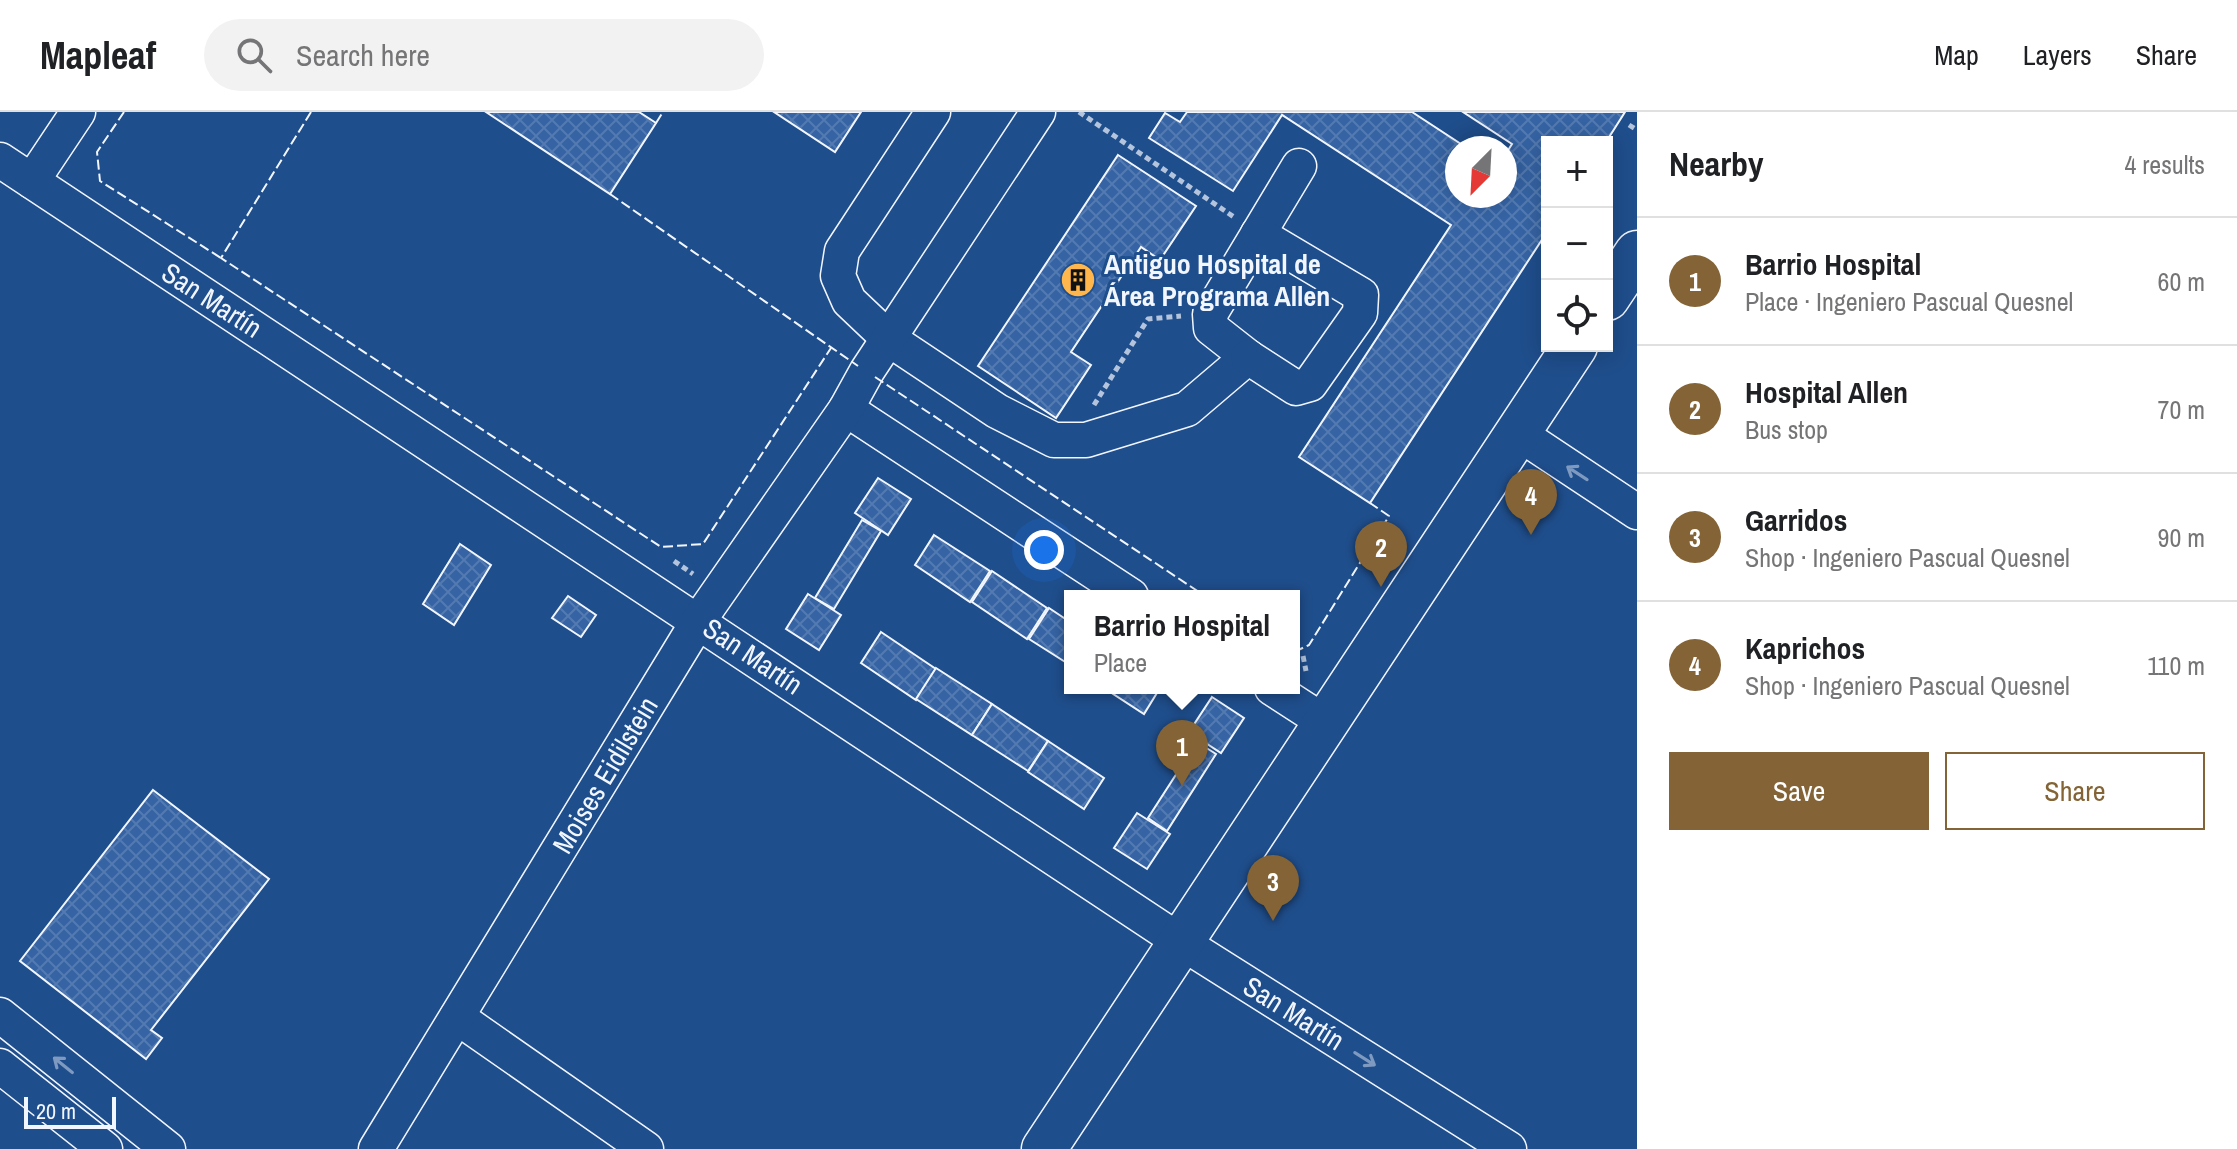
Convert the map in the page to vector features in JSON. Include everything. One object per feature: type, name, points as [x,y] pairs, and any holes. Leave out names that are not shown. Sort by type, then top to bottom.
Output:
[{"type":"main road","points":[[1613,289],[1637,253]]},
{"type":"main road","points":[[1044,1149],[1571,352]]},
{"type":"street","points":[[32,181],[78,112]]},
{"type":"street","points":[[933,112],[842,251],[838,276],[849,301],[889,339],[997,411],[1054,440],[1086,440],[1187,409],[1248,357]]},
{"type":"street","name":"Moises Eidilstein","points":[[376,1149],[699,620],[846,409],[1038,112]]},
{"type":"street","name":"San Martín","points":[[0,160],[1181,942],[1509,1149]]},
{"type":"street","points":[[1258,234],[1361,295],[1360,313],[1310,384],[1296,388],[1248,357],[1211,328],[1210,314],[1258,234],[1299,166]]},
{"type":"street","points":[[846,409],[1122,590]]},
{"type":"street","points":[[1518,433],[1637,512]]},
{"type":"street","points":[[1281,694],[1326,723]]},
{"type":"street","points":[[0,1015],[168,1149]]},
{"type":"street","points":[[457,1017],[646,1149]]},
{"type":"street","points":[[0,1066],[105,1149]]},
{"type":"path","points":[[1079,112],[1258,234]]},
{"type":"path","points":[[1629,125],[1637,130]]},
{"type":"path","points":[[1072,440],[1148,319],[1210,314]]},
{"type":"building","points":[[486,112],[639,112],[656,123],[610,194]]},
{"type":"building","points":[[774,112],[861,112],[835,152]]},
{"type":"building","points":[[1187,112],[1412,112],[1449,136],[1445,136],[1445,208],[1517,208],[1517,136],[1500,136],[1463,112],[1625,112],[1610,136],[1541,136],[1541,241],[1370,503],[1299,457],[1451,225],[1282,115],[1233,191],[1149,138],[1165,113],[1180,122]]},
{"type":"building","name":"Antiguo Hospital de Área Programa Allen","points":[[1118,155],[1196,206],[1160,260],[1141,247],[1071,352],[1091,365],[1056,418],[978,366]]},
{"type":"building","points":[[878,478],[911,499],[888,535],[855,513]]},
{"type":"building","points":[[862,520],[881,531],[834,609],[815,598]]},
{"type":"building","points":[[934,535],[990,571],[970,602],[915,565]]},
{"type":"building","points":[[460,544],[491,565],[454,625],[423,604]]},
{"type":"building","points":[[992,571],[1047,608],[1027,639],[972,602]]},
{"type":"building","points":[[808,594],[841,615],[819,650],[786,629]]},
{"type":"building","points":[[568,596],[596,615],[581,637],[552,618]]},
{"type":"building","points":[[1049,608],[1064,618],[1064,661],[1029,639]]},
{"type":"building","points":[[881,632],[936,669],[916,700],[861,663]]},
{"type":"building","points":[[936,668],[992,704],[972,735],[916,699]]},
{"type":"building","points":[[1113,694],[1156,694],[1144,714]]},
{"type":"building","points":[[1212,697],[1244,718],[1221,753],[1189,732]]},
{"type":"building","points":[[992,704],[1048,741],[1028,771],[972,735]]},
{"type":"building","points":[[1048,741],[1104,778],[1084,809],[1028,772]]},
{"type":"building","points":[[1197,742],[1216,754],[1167,831],[1148,818]]},
{"type":"building","points":[[153,790],[269,879],[151,1030],[162,1038],[146,1059],[20,961]]},
{"type":"building","points":[[1137,813],[1170,834],[1147,869],[1114,848]]},
{"type":"fence","points":[[124,112],[97,152],[100,181],[221,258]]},
{"type":"fence","points":[[311,112],[221,258],[661,547],[703,544],[831,348]]},
{"type":"fence","points":[[656,123],[663,112]]},
{"type":"fence","points":[[610,194],[858,366]]},
{"type":"fence","points":[[875,377],[1196,590]]},
{"type":"fence","points":[[1300,649],[1309,645],[1389,516],[1370,503]]},
{"type":"place","name":"Antiguo Hospital de Área Programa Allen","points":[[1078,280]]},
{"type":"place","name":"Kaprichos","points":[[1531,535]]},
{"type":"place","name":"Hospital Allen","points":[[1381,587]]},
{"type":"place","name":"Barrio Hospital","points":[[1182,786]]},
{"type":"place","name":"Garridos","points":[[1273,921]]}]
